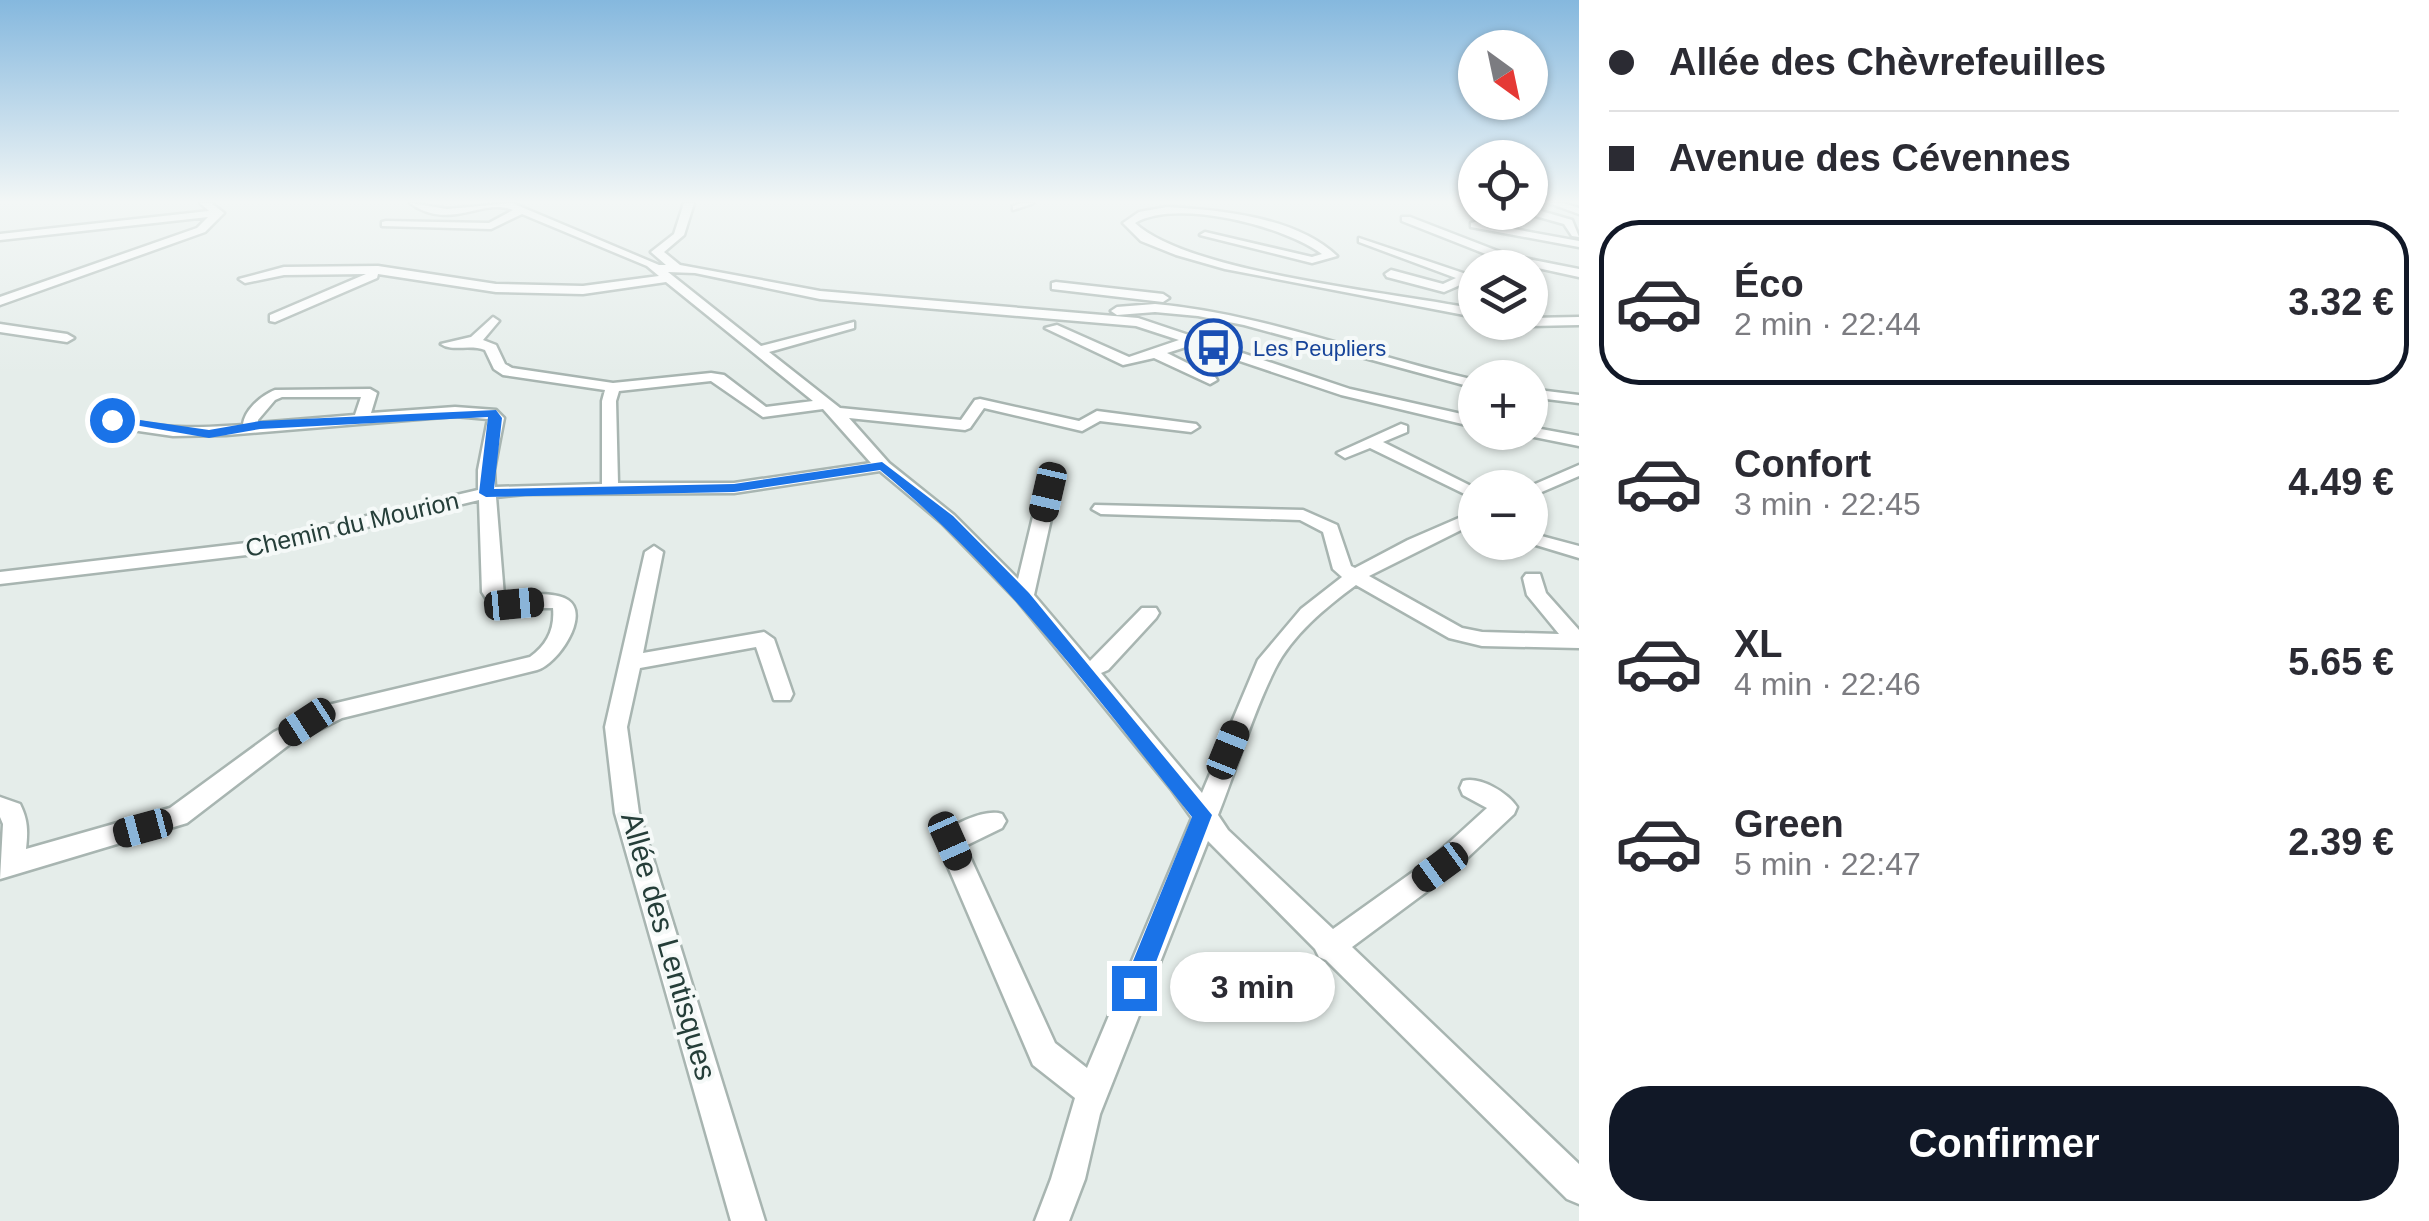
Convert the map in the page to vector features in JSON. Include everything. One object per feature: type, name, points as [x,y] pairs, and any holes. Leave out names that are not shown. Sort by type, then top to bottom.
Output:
[{"type":"street","points":[[0,301],[117,260]]},
{"type":"street","points":[[642,260],[668,271],[820,295],[1107,317],[1192,340],[1332,388],[1458,418]]},
{"type":"street","points":[[662,260],[668,271],[757,352],[831,408],[882,466],[948,519],[1024,596],[1202,815],[1329,948],[1579,1187]]},
{"type":"street","points":[[1205,260],[1458,309]]},
{"type":"street","points":[[1418,260],[1458,274]]},
{"type":"street","points":[[1516,260],[1579,271]]},
{"type":"street","points":[[245,278],[284,271],[390,271],[452,283],[595,290],[668,271]]},
{"type":"street","points":[[275,318],[390,271]]},
{"type":"street","points":[[1391,274],[1444,288],[1458,283]]},
{"type":"street","points":[[1056,286],[1168,299],[1206,314],[1458,380]]},
{"type":"street","points":[[1107,317],[1144,308],[1206,314]]},
{"type":"street","points":[[475,342],[493,321]]},
{"type":"street","points":[[1548,322],[1579,322]]},
{"type":"street","points":[[757,352],[849,325]]},
{"type":"street","points":[[0,328],[68,338]]},
{"type":"street","points":[[1052,328],[1117,361],[1192,340]]},
{"type":"street","points":[[448,344],[475,342],[491,348],[499,366],[508,372],[614,387],[719,378],[763,412],[831,408],[965,425],[980,403],[1082,426],[1097,416],[1191,427]]},
{"type":"street","points":[[1155,353],[1210,380]]},
{"type":"street","points":[[614,387],[609,418],[610,484],[614,489]]},
{"type":"street","points":[[251,427],[250,419],[270,397],[280,393],[370,393],[361,419]]},
{"type":"street","points":[[1548,395],[1579,399]]},
{"type":"street","points":[[0,807],[11,811],[16,824],[6,866],[178,816],[307,722],[336,711],[529,666],[550,655],[565,610],[556,602],[498,602],[492,592],[486,493],[496,418],[492,413],[251,427],[209,434],[112,420],[105,412]]},
{"type":"street","points":[[1345,453],[1401,429]]},
{"type":"street","points":[[1548,435],[1579,441]]},
{"type":"street","points":[[1370,442],[1458,486]]},
{"type":"street","name":"Chemin du Mourion","points":[[0,578],[254,548],[486,493],[734,488],[882,466]]},
{"type":"street","points":[[1548,484],[1579,470]]},
{"type":"street","points":[[1024,596],[1048,492]]},
{"type":"street","points":[[1101,509],[1303,515],[1331,529],[1339,566],[1456,633],[1482,639],[1578,641]]},
{"type":"street","points":[[1052,1221],[1093,1092],[1266,665],[1302,616],[1353,575],[1458,524]]},
{"type":"street","points":[[1548,543],[1579,552]]},
{"type":"street","name":"Allée des Lentisques","points":[[654,552],[616,727],[628,813],[748,1221]]},
{"type":"street","points":[[1533,578],[1536,594],[1578,641]]},
{"type":"street","points":[[1086,670],[1100,665],[1148,613]]},
{"type":"street","points":[[632,662],[764,639],[782,694]]},
{"type":"street","points":[[1329,948],[1440,867],[1505,807],[1472,788]]},
{"type":"street","points":[[992,822],[950,841],[1044,1054],[1093,1092]]},
{"type":"place","name":"Les Peupliers","points":[[1214,348]]},
{"type":"route","points":[[112,420],[209,434],[260,425],[325,424],[482,411],[496,418],[486,470],[486,493],[525,489],[734,488],[882,466],[948,519],[1024,596],[1180,783],[1202,815],[1134,988]]}]
